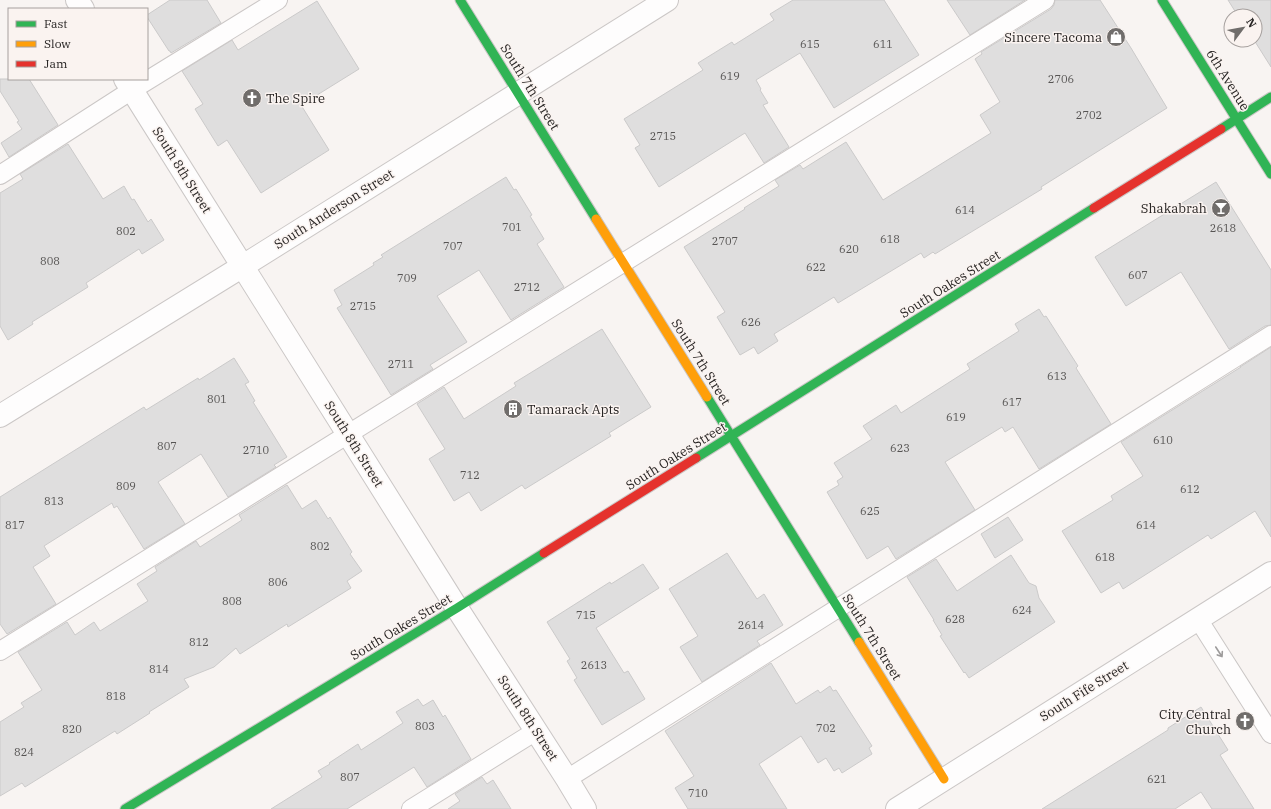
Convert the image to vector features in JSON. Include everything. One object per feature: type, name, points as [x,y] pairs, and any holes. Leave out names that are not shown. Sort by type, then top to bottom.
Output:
[{"type":"street","name":"South 7th Street","points":[[460,0],[944,779]]},
{"type":"street","name":"South Anderson Street","points":[[0,416],[243,266],[666,0]]},
{"type":"street","name":"6th Avenue","points":[[1162,0],[1271,174]]},
{"type":"street","name":"South 8th Street","points":[[128,85],[585,809]]},
{"type":"street","name":"South Oakes Street","points":[[125,809],[457,608],[1271,97]]},
{"type":"street","name":"South Fife Street","points":[[897,809],[1271,573]]},
{"type":"lane","points":[[148,74],[278,0]]},
{"type":"lane","points":[[0,651],[1045,0]]},
{"type":"lane","points":[[0,175],[137,80]]},
{"type":"lane","points":[[567,779],[1271,335]]},
{"type":"lane","points":[[1198,619],[1271,734]]},
{"type":"lane","points":[[411,809],[536,731]]},
{"type":"building","points":[[170,0],[207,0],[221,23],[171,53],[148,19],[148,14]]},
{"type":"building","points":[[793,0],[884,0],[919,55],[834,108],[800,53],[756,80],[768,103],[763,105],[789,147],[764,163],[745,133],[659,187],[635,148],[640,145],[624,119],[703,70],[698,63],[732,42],[734,45],[774,20],[770,14]]},
{"type":"building","points":[[947,0],[1025,0],[970,35]]},
{"type":"building","points":[[1055,0],[1100,0],[1167,108],[1041,187],[1042,189],[935,254],[933,252],[924,258],[921,253],[838,303],[834,297],[774,334],[778,341],[758,354],[754,347],[740,355],[717,317],[725,312],[684,247],[779,186],[775,180],[800,165],[803,169],[846,142],[883,200],[991,133],[980,115],[1000,102],[975,59],[982,54],[981,52],[1051,9]]},
{"type":"building","points":[[1228,0],[1271,0],[1271,67],[1259,48],[1263,48],[1263,8],[1233,8]]},
{"type":"building","name":"The Spire","points":[[317,1],[359,69],[301,105],[329,150],[261,193],[227,140],[218,146],[195,109],[203,104],[182,71],[232,40],[238,50]]},
{"type":"building","points":[[0,79],[30,80],[58,125],[9,157],[1,143],[22,129],[17,122],[19,121],[0,91]]},
{"type":"building","points":[[68,144],[103,199],[124,186],[148,222],[151,219],[164,240],[142,254],[139,249],[86,283],[88,287],[32,322],[33,324],[8,340],[0,326],[0,193],[23,179],[20,174]]},
{"type":"building","points":[[506,177],[514,190],[516,189],[532,215],[530,216],[544,239],[537,244],[564,287],[511,320],[479,270],[437,296],[467,342],[430,365],[433,369],[391,395],[337,308],[342,305],[334,290],[374,265],[373,263],[383,257],[381,255]]},
{"type":"building","points":[[1216,182],[1271,270],[1271,325],[1265,326],[1229,349],[1181,272],[1126,306],[1095,257]]},
{"type":"building","points":[[1039,309],[1044,317],[1046,316],[1078,366],[1076,368],[1111,424],[1039,469],[1013,427],[1005,432],[1002,427],[945,462],[975,510],[896,559],[888,546],[867,559],[827,492],[839,485],[837,481],[843,477],[834,463],[872,439],[863,426],[896,405],[901,413],[970,369],[967,364],[1019,331],[1015,324]]},
{"type":"building","points":[[602,329],[651,407],[609,433],[611,436],[525,489],[522,485],[481,511],[469,492],[454,501],[429,459],[445,449],[417,404],[444,387],[464,419],[516,386],[514,383]]},
{"type":"building","points":[[1271,347],[1271,537],[1255,511],[1211,539],[1208,535],[1123,589],[1119,582],[1101,593],[1062,531],[1113,500],[1111,496],[1143,476],[1121,442]]},
{"type":"building","points":[[234,358],[249,382],[245,384],[255,401],[253,402],[287,457],[274,465],[276,467],[228,497],[201,454],[158,482],[185,524],[144,549],[117,506],[114,508],[112,503],[44,546],[50,556],[33,567],[56,604],[7,634],[0,624],[0,497],[144,407],[146,410]]},
{"type":"building","points":[[287,485],[302,509],[316,500],[328,519],[330,517],[352,552],[350,554],[362,571],[347,581],[351,588],[288,627],[287,624],[240,654],[236,648],[214,667],[184,679],[189,687],[117,734],[115,731],[25,787],[22,783],[0,796],[0,722],[24,707],[21,703],[42,690],[18,652],[67,622],[75,635],[94,622],[100,631],[148,601],[137,584],[157,571],[155,567],[196,541],[200,547],[242,520],[239,515]]},
{"type":"building","points":[[1008,517],[1023,540],[995,558],[981,534]]},
{"type":"building","points":[[727,553],[757,599],[764,594],[783,625],[757,641],[760,645],[702,682],[680,647],[698,636],[669,589]]},
{"type":"building","points":[[1011,555],[1029,583],[1036,586],[1039,598],[1055,622],[969,678],[965,672],[964,673],[940,636],[942,635],[934,620],[907,577],[936,559],[957,591]]},
{"type":"building","points":[[643,564],[659,588],[596,628],[624,673],[628,671],[645,699],[602,725],[574,680],[577,678],[567,661],[570,659],[547,622],[610,582],[611,584]]},
{"type":"building","points":[[771,663],[796,704],[818,690],[820,693],[830,686],[833,691],[836,690],[872,746],[869,748],[872,754],[842,773],[839,768],[834,771],[826,758],[818,763],[801,736],[759,764],[787,809],[688,809],[675,788],[694,776],[665,731]]},
{"type":"building","points":[[418,699],[423,706],[433,700],[443,717],[445,715],[471,759],[427,787],[414,767],[347,809],[271,809],[322,777],[318,771],[358,744],[361,750],[403,723],[396,712]]},
{"type":"building","points":[[1201,707],[1228,750],[1220,755],[1254,809],[1212,809],[1201,792],[1175,809],[1042,809],[1168,730],[1168,728]]},
{"type":"building","points":[[482,777],[487,784],[493,780],[511,809],[448,809],[460,801],[455,794]]},
{"type":"traffic: fast","points":[[460,0],[596,219]]},
{"type":"traffic: fast","points":[[1162,0],[1271,174]]},
{"type":"traffic: fast","points":[[1221,129],[1271,97]]},
{"type":"traffic: fast","points":[[696,458],[1094,208]]},
{"type":"traffic: fast","points":[[707,397],[859,642]]},
{"type":"traffic: fast","points":[[125,809],[457,608],[544,553]]},
{"type":"traffic: slow","points":[[596,219],[707,397]]},
{"type":"traffic: slow","points":[[859,642],[944,779]]},
{"type":"traffic: jam","points":[[1094,208],[1221,129]]},
{"type":"traffic: jam","points":[[544,553],[696,458]]},
{"type":"place","name":"Sincere Tacoma","points":[[1116,37]]},
{"type":"place","name":"The Spire","points":[[252,98]]},
{"type":"place","name":"Shakabrah","points":[[1221,208]]},
{"type":"place","name":"Tamarack Apts","points":[[513,409]]},
{"type":"place","name":"City Central Church","points":[[1245,721]]}]
